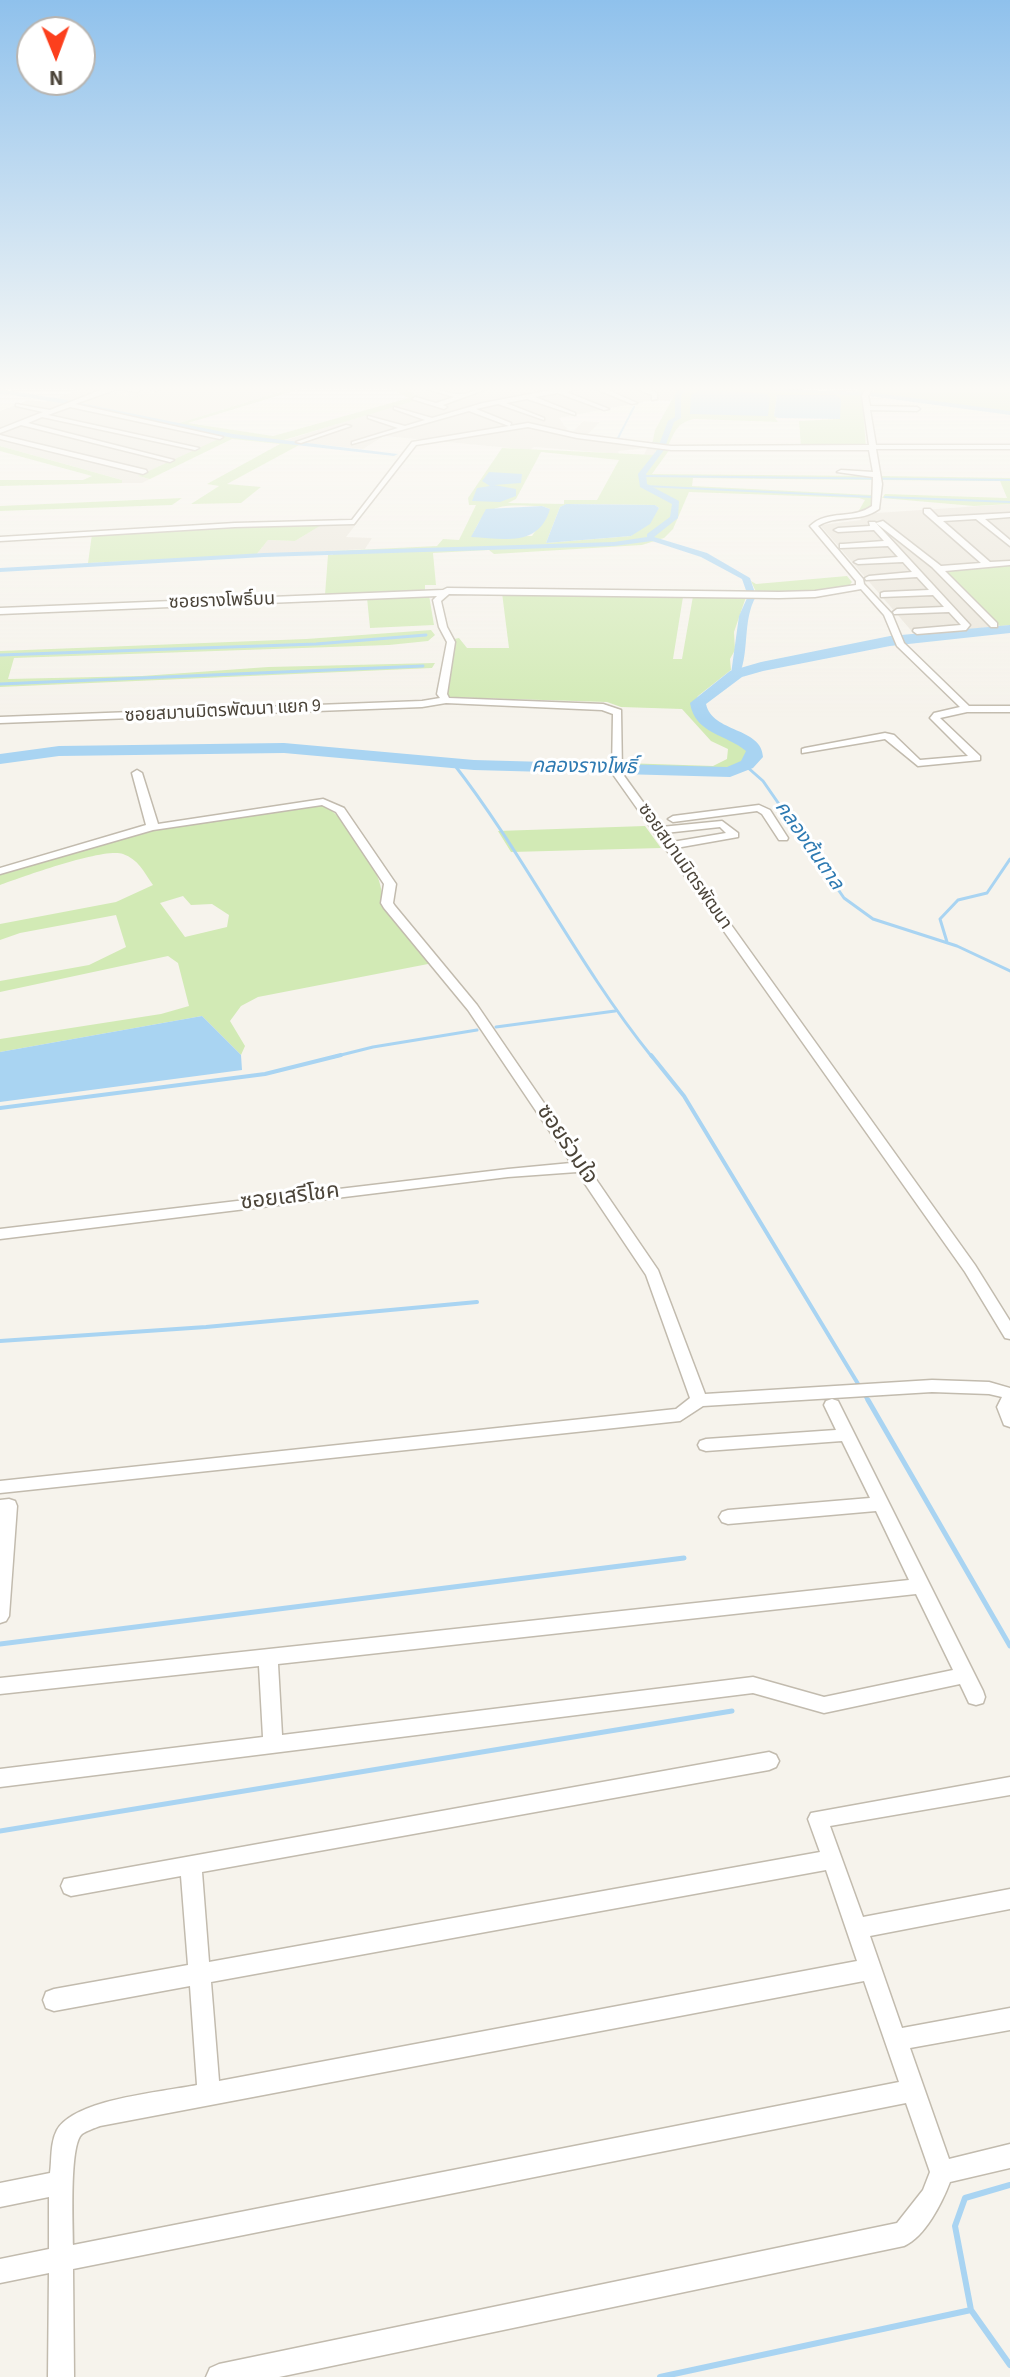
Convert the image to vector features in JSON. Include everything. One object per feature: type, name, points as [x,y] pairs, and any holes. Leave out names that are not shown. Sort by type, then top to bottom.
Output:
[{"type":"street","points":[[0,539],[207,526],[350,522],[359,518],[374,498]]},
{"type":"street","points":[[874,522],[879,498]]},
{"type":"street","points":[[927,511],[988,565]]},
{"type":"street","points":[[937,519],[1010,515]]},
{"type":"street","points":[[977,516],[1010,544]]},
{"type":"street","points":[[965,709],[898,640],[888,614],[866,582],[814,526],[824,520],[874,522],[940,569],[994,625]]},
{"type":"street","points":[[838,530],[874,522]]},
{"type":"street","points":[[874,522],[966,626],[917,631]]},
{"type":"street","points":[[843,546],[891,543]]},
{"type":"street","points":[[858,562],[906,559]]},
{"type":"street","points":[[940,569],[1010,563]]},
{"type":"street","points":[[446,700],[442,694],[451,642],[443,627],[437,600],[443,593],[496,590],[815,594],[920,574]]},
{"type":"street","points":[[884,595],[937,592]]},
{"type":"street","name":"ซอยรางโพธิ์บน","points":[[0,611],[443,593]]},
{"type":"street","points":[[897,612],[952,609]]},
{"type":"street","name":"ซอยสมานมิตรพัฒนา แยก 9","points":[[0,720],[422,704],[446,700]]},
{"type":"street","name":"ซอยสมานมิตรพัฒนา","points":[[446,700],[579,705],[615,710],[619,715],[616,768],[970,1269],[1010,1334]]},
{"type":"street","points":[[805,751],[885,736],[891,737],[918,763],[973,760],[976,757],[935,718],[937,715],[965,709],[1010,709]]},
{"type":"street","points":[[137,773],[154,826]]},
{"type":"street","name":"ซอยร่วมใจ","points":[[0,871],[154,826],[175,826],[313,803],[329,802],[335,806],[390,884],[387,903],[390,908],[473,1008],[653,1274],[699,1400]]},
{"type":"street","points":[[655,826],[759,808],[766,812],[783,838]]},
{"type":"street","points":[[655,826],[720,824],[734,835],[670,846]]},
{"type":"street","name":"ซอยเสรีโชค","points":[[0,1234],[580,1167]]},
{"type":"street","points":[[0,1487],[680,1415],[699,1400],[831,1398],[895,1388],[972,1387],[1010,1395],[1005,1407],[1010,1421]]},
{"type":"street","points":[[831,1398],[845,1435],[976,1697]]},
{"type":"street","points":[[706,1445],[845,1435]]},
{"type":"street","points":[[728,1517],[880,1504]]},
{"type":"street","points":[[0,1507],[9,1506],[0,1616]]},
{"type":"street","points":[[0,1686],[921,1586]]},
{"type":"street","points":[[268,1657],[273,1744]]},
{"type":"street","points":[[0,1778],[753,1685],[824,1705],[965,1675]]},
{"type":"street","points":[[71,1886],[191,1867],[769,1761]]},
{"type":"street","points":[[219,2377],[904,2234],[932,2198],[942,2172],[818,1819],[1010,1786]]},
{"type":"street","points":[[54,2000],[830,1860]]},
{"type":"street","points":[[191,1867],[209,2095]]},
{"type":"street","points":[[857,1928],[1010,1899]]},
{"type":"street","points":[[61,2377],[61,2183],[65,2139],[74,2126],[99,2115],[870,1969]]},
{"type":"street","points":[[896,2040],[1010,2019]]},
{"type":"street","points":[[0,2271],[913,2090]]},
{"type":"street","points":[[942,2172],[1010,2156]]},
{"type":"street","points":[[0,2195],[61,2183]]},
{"type":"shaded area","points":[[1010,504],[1010,625],[915,635],[820,525],[861,520],[860,517],[876,513]]},
{"type":"shaded area","points":[[327,521],[357,523],[346,537],[372,538],[365,549],[256,555],[268,540],[295,541]]},
{"type":"green space","points":[[182,498],[172,505],[0,511],[0,506]]},
{"type":"green space","points":[[200,498],[247,498],[241,503],[191,504]]},
{"type":"green space","points":[[468,498],[517,498],[508,503],[564,504],[564,500],[598,498],[686,498],[673,529],[664,538],[642,545],[494,554],[489,550],[433,553],[436,585],[425,585],[425,591],[325,595],[328,555],[333,555],[333,551],[437,546],[443,539],[459,540],[476,505],[469,505]],"holes":[[[567,504],[655,505],[659,508],[631,536],[546,543],[560,507]],[[508,506],[542,506],[550,509],[532,536],[472,537],[491,510]]]},
{"type":"green space","points":[[859,498],[875,498],[871,508],[858,512],[865,500]]},
{"type":"green space","points":[[882,498],[1005,498],[1010,498],[1010,504],[974,506]]},
{"type":"green space","points":[[323,524],[295,541],[268,540],[256,555],[88,563],[92,534]]},
{"type":"green space","points":[[1010,565],[1010,625],[1000,626],[946,571]]},
{"type":"green space","points":[[847,576],[852,582],[848,587],[825,591],[756,592],[751,581],[756,584]]},
{"type":"green space","points":[[502,593],[683,597],[673,659],[682,659],[693,596],[746,597],[734,632],[735,650],[730,659],[731,670],[698,696],[693,705],[709,728],[752,752],[730,767],[713,770],[624,767],[623,763],[713,766],[727,759],[728,749],[711,741],[682,709],[621,707],[607,702],[447,697],[454,639],[459,638],[467,648],[509,648]]},
{"type":"green space","points":[[429,595],[434,625],[370,628],[367,598]]},
{"type":"green space","points":[[431,630],[435,635],[428,641],[389,645],[14,658],[8,679],[435,663],[432,668],[0,687],[0,651],[306,639]]},
{"type":"green space","points":[[320,805],[329,809],[340,818],[361,846],[378,877],[381,900],[428,964],[258,997],[241,1006],[230,1021],[245,1046],[241,1055],[202,1016],[0,1052],[0,1039],[161,1014],[189,1006],[178,963],[168,956],[0,992],[0,981],[89,965],[126,947],[116,915],[20,933],[0,940],[0,924],[116,902],[153,885],[133,859],[113,853],[63,864],[0,885],[0,873],[152,830]],"holes":[[[183,896],[191,905],[212,904],[229,915],[227,927],[185,937],[160,903]]]},
{"type":"green space","points":[[645,826],[661,848],[511,852],[498,831]]},
{"type":"water","points":[[473,498],[511,498],[500,502],[472,501]]},
{"type":"water","points":[[566,504],[655,505],[659,508],[650,524],[631,536],[546,543],[560,507]]},
{"type":"water","points":[[542,506],[550,509],[545,521],[529,535],[508,539],[471,537],[486,509]]},
{"type":"water","points":[[202,1016],[241,1055],[242,1070],[0,1102],[0,1052]]},
{"type":"waterway","points":[[652,539],[650,536],[674,518],[676,503],[667,498]]},
{"type":"waterway","points":[[908,498],[1010,502]]},
{"type":"waterway","points":[[0,570],[264,555],[614,544],[652,539]]},
{"type":"waterway","points":[[652,539],[704,555],[746,578],[752,596],[743,616],[736,674]]},
{"type":"waterway","name":"คลองรางโพธิ์","points":[[0,759],[59,751],[284,748],[474,765],[730,772],[747,764],[754,757],[754,751],[740,739],[706,722],[698,703],[736,674],[890,641],[1010,629]]},
{"type":"waterway","points":[[0,655],[316,644],[426,635]]},
{"type":"waterway","points":[[0,684],[423,666]]},
{"type":"waterway","points":[[453,763],[625,1022],[652,1057]]},
{"type":"waterway","name":"คลองต้นตาล","points":[[746,766],[763,781],[844,898],[873,919],[957,946],[1010,971]]},
{"type":"waterway","points":[[947,942],[940,919],[958,900],[987,893],[1010,859]]},
{"type":"waterway","points":[[496,1027],[615,1011]]},
{"type":"waterway","points":[[0,1108],[265,1074],[373,1047],[477,1030]]},
{"type":"waterway","points":[[651,1055],[684,1096],[869,1402]]},
{"type":"waterway","points":[[0,1341],[206,1327],[477,1302]]},
{"type":"waterway","points":[[868,1400],[1010,1646]]},
{"type":"waterway","points":[[0,1644],[684,1558]]},
{"type":"waterway","points":[[0,1831],[732,1711]]},
{"type":"waterway","points":[[971,2310],[955,2226],[965,2198],[1010,2185]]},
{"type":"waterway","points":[[660,2377],[971,2310]]},
{"type":"waterway","points":[[971,2310],[1010,2365]]}]
